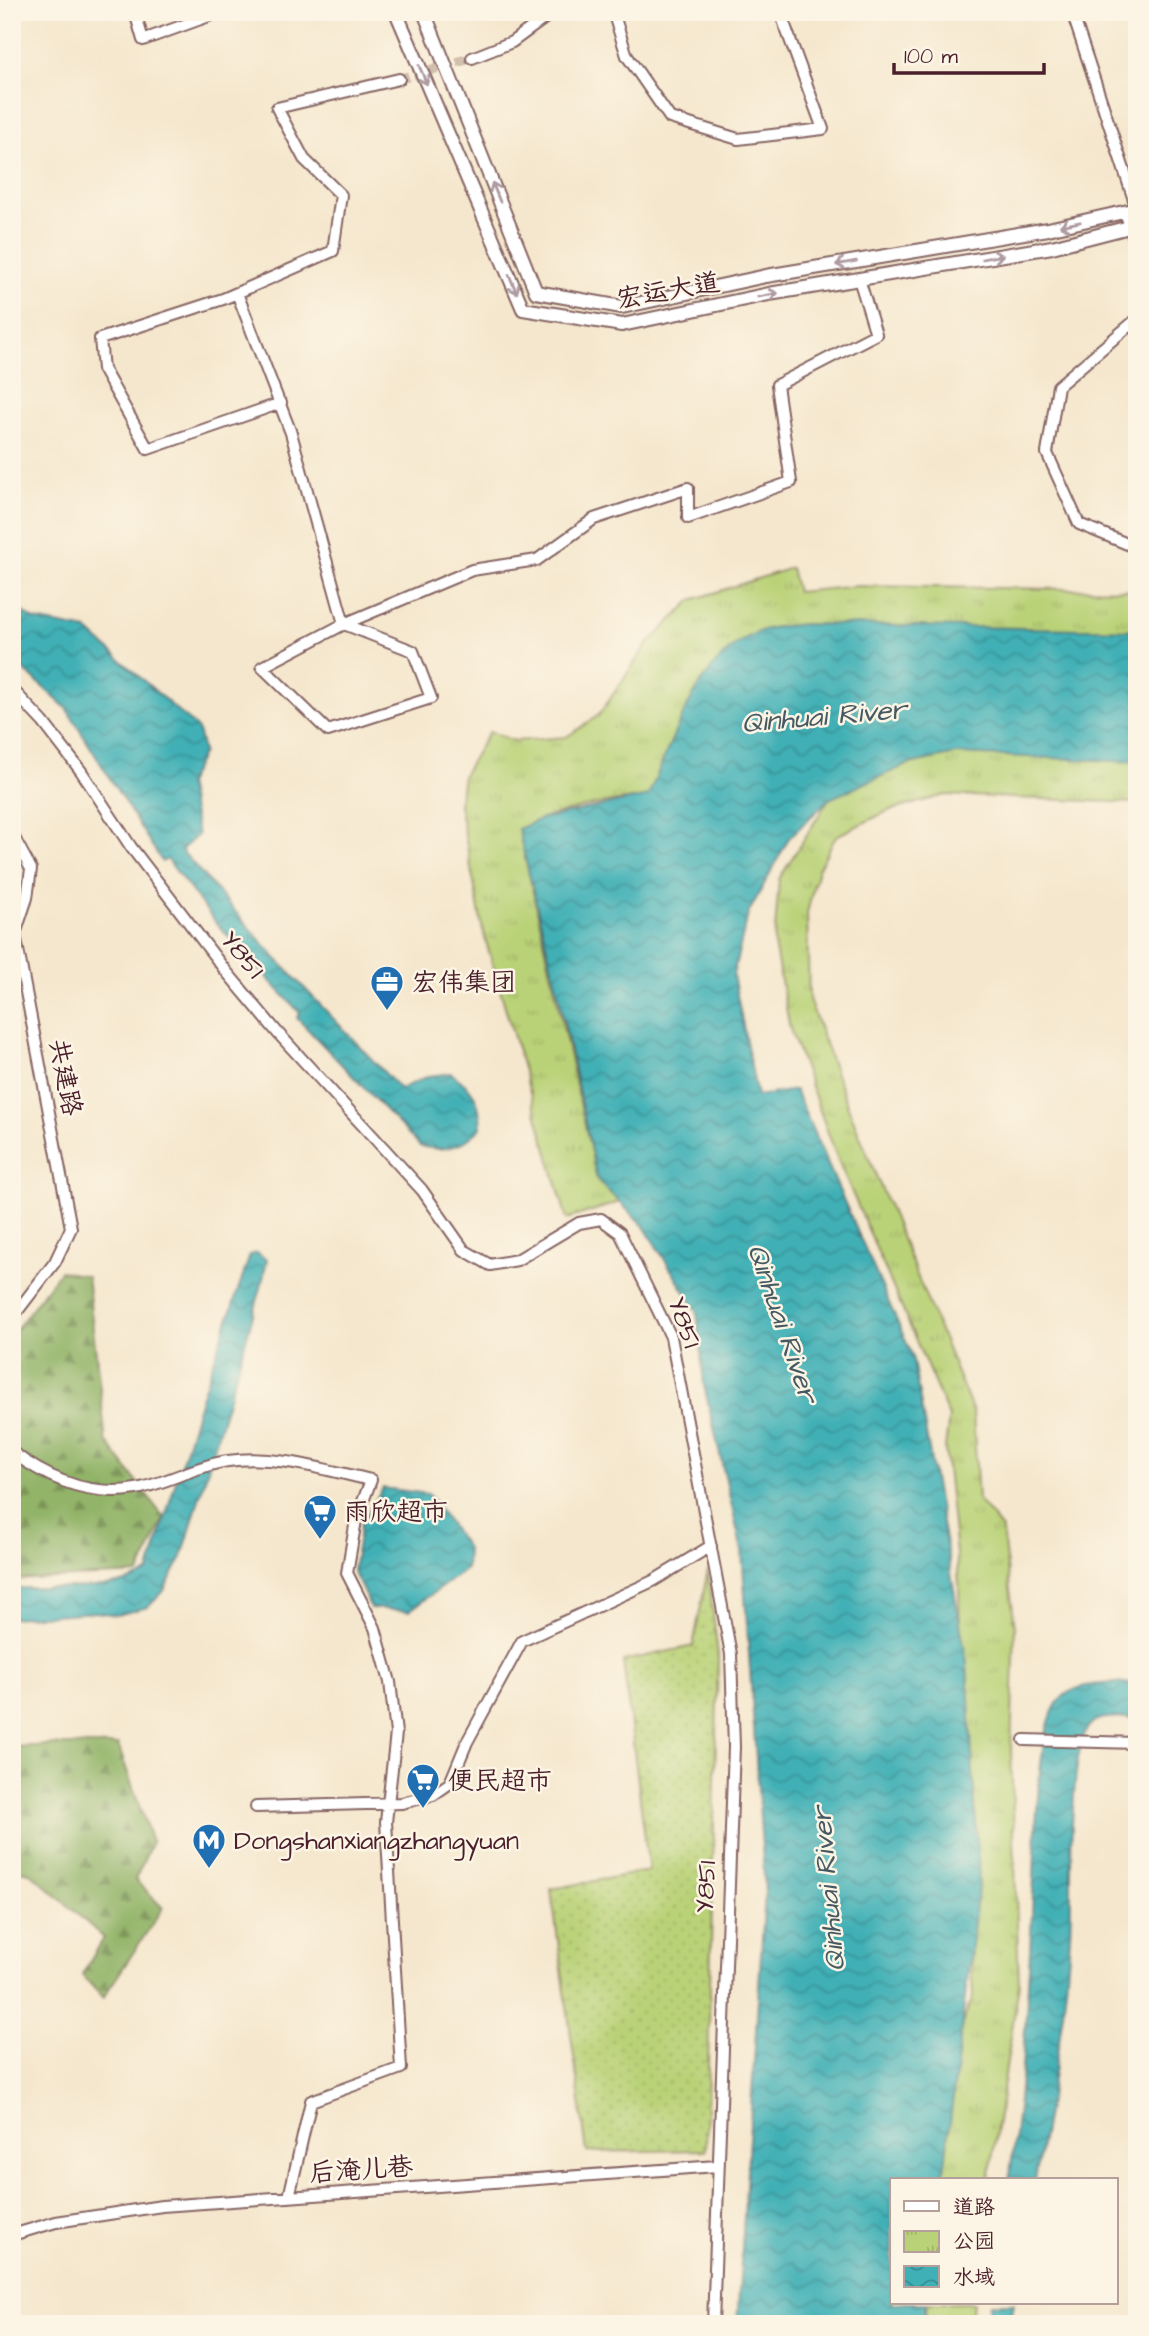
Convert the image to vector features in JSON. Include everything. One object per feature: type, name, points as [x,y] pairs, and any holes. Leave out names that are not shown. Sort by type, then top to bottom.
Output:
[{"type":"main road","name":"宏运大道","points":[[396,12],[523,309],[622,326],[859,279],[1052,247],[1133,226]]},
{"type":"main road","name":"宏运大道","points":[[424,12],[536,292],[622,307],[766,276],[1048,229],[1133,210]]},
{"type":"street","points":[[135,12],[144,40],[220,12]]},
{"type":"street","points":[[472,58],[512,42],[553,12]]},
{"type":"street","points":[[613,12],[627,55],[670,118],[738,139],[823,129],[780,12]]},
{"type":"street","points":[[1072,12],[1133,210],[1137,247]]},
{"type":"street","points":[[281,403],[148,449],[103,369],[100,339],[237,293],[333,251],[341,195],[304,159],[277,108],[399,79]]},
{"type":"street","points":[[344,624],[413,652],[431,698],[328,732],[262,667],[344,624],[472,570],[537,560],[594,519],[688,488],[688,518],[791,482],[777,385],[876,334],[859,279]]},
{"type":"street","points":[[237,293],[281,403],[344,624]]},
{"type":"street","points":[[1137,319],[1058,386],[1046,453],[1079,524],[1137,548]]},
{"type":"street","name":"Y851","points":[[12,690],[43,722],[81,771],[131,848],[225,970],[277,1032],[422,1190],[464,1250],[491,1265],[517,1260],[579,1223],[601,1219],[620,1233],[671,1337],[731,1654],[734,1747],[713,2324]]},
{"type":"street","name":"共建路","points":[[12,834],[31,869],[27,898],[15,934],[71,1228],[55,1262],[12,1318]]},
{"type":"street","points":[[12,1452],[33,1468],[74,1487],[102,1490],[136,1489],[226,1461],[256,1459],[299,1464],[371,1480],[356,1520],[347,1573],[375,1628],[390,1682],[396,1733],[386,1822],[401,2067],[311,2101],[289,2197]]},
{"type":"street","points":[[256,1807],[388,1803],[433,1795],[450,1783],[467,1742],[522,1641],[653,1581],[711,1545]]},
{"type":"street","points":[[1024,1740],[1137,1743]]},
{"type":"street","name":"后淹儿巷","points":[[12,2235],[56,2222],[162,2206],[717,2166]]},
{"type":"green space","points":[[791,568],[797,592],[858,586],[1137,590],[1137,803],[945,795],[888,811],[836,836],[818,869],[807,913],[809,999],[848,1107],[973,1412],[978,1500],[1002,1529],[1015,1626],[1011,1751],[1019,1983],[989,2178],[938,2178],[948,2058],[973,1997],[964,1827],[959,1583],[945,1448],[949,1417],[838,1160],[790,1029],[774,944],[779,879],[829,799],[671,796],[632,799],[555,815],[519,829],[597,1179],[620,1202],[567,1219],[483,931],[459,804],[463,775],[489,732],[515,741],[566,737],[599,715],[647,645],[692,600]]},
{"type":"green space","points":[[60,1271],[87,1276],[106,1441],[164,1518],[139,1574],[12,1580],[12,1335]]},
{"type":"green space","points":[[708,1570],[718,1656],[706,2150],[587,2152],[551,1889],[649,1871],[623,1661],[693,1646]]},
{"type":"green space","points":[[118,1745],[152,1842],[135,1880],[163,1908],[103,1998],[82,1975],[104,1938],[30,1872],[12,1869],[12,1747]]},
{"type":"green space","points":[[927,2304],[973,2304],[970,2324],[925,2324]]},
{"type":"water","points":[[12,605],[35,620],[87,630],[198,729],[203,752],[187,784],[198,835],[181,850],[275,957],[400,1089],[429,1076],[451,1073],[474,1096],[479,1109],[481,1128],[453,1146],[438,1149],[420,1146],[297,1018],[300,1013],[216,923],[167,859],[162,862],[66,708],[12,659]]},
{"type":"water","name":"Qinhuai River","points":[[804,624],[1137,630],[1137,762],[956,754],[909,764],[829,799],[789,838],[748,914],[733,975],[757,1096],[795,1090],[912,1355],[967,1662],[979,1881],[943,2178],[890,2178],[890,2304],[926,2304],[923,2324],[737,2324],[765,1892],[742,1551],[704,1385],[697,1311],[643,1225],[597,1180],[559,997],[518,829],[541,819],[648,796],[678,726],[702,681],[735,645],[756,633]]},
{"type":"water","points":[[257,1253],[267,1260],[261,1288],[182,1557],[163,1592],[148,1607],[117,1615],[96,1612],[12,1618],[12,1588],[103,1586],[137,1578],[149,1571],[201,1398],[250,1255]]},
{"type":"water","points":[[383,1488],[428,1494],[467,1548],[466,1569],[409,1611],[371,1608],[353,1571],[361,1524]]},
{"type":"water","points":[[1137,1683],[1137,1719],[1100,1719],[1090,1725],[1081,1744],[1072,1824],[1068,1967],[1056,2059],[1035,2178],[1009,2178],[1024,2038],[1038,1794],[1045,1739],[1050,1717],[1063,1696],[1077,1688]]},
{"type":"water","points":[[990,2304],[1014,2304],[1010,2324],[987,2324]]},
{"type":"tunnel","points":[[399,79],[472,58]]},
{"type":"place","name":"宏伟集团","points":[[387,1012]]},
{"type":"place","name":"雨欣超市","points":[[320,1541]]},
{"type":"place","name":"便民超市","points":[[423,1810]]},
{"type":"place","name":"Dongshanxiangzhangyuan","points":[[209,1870]]}]
